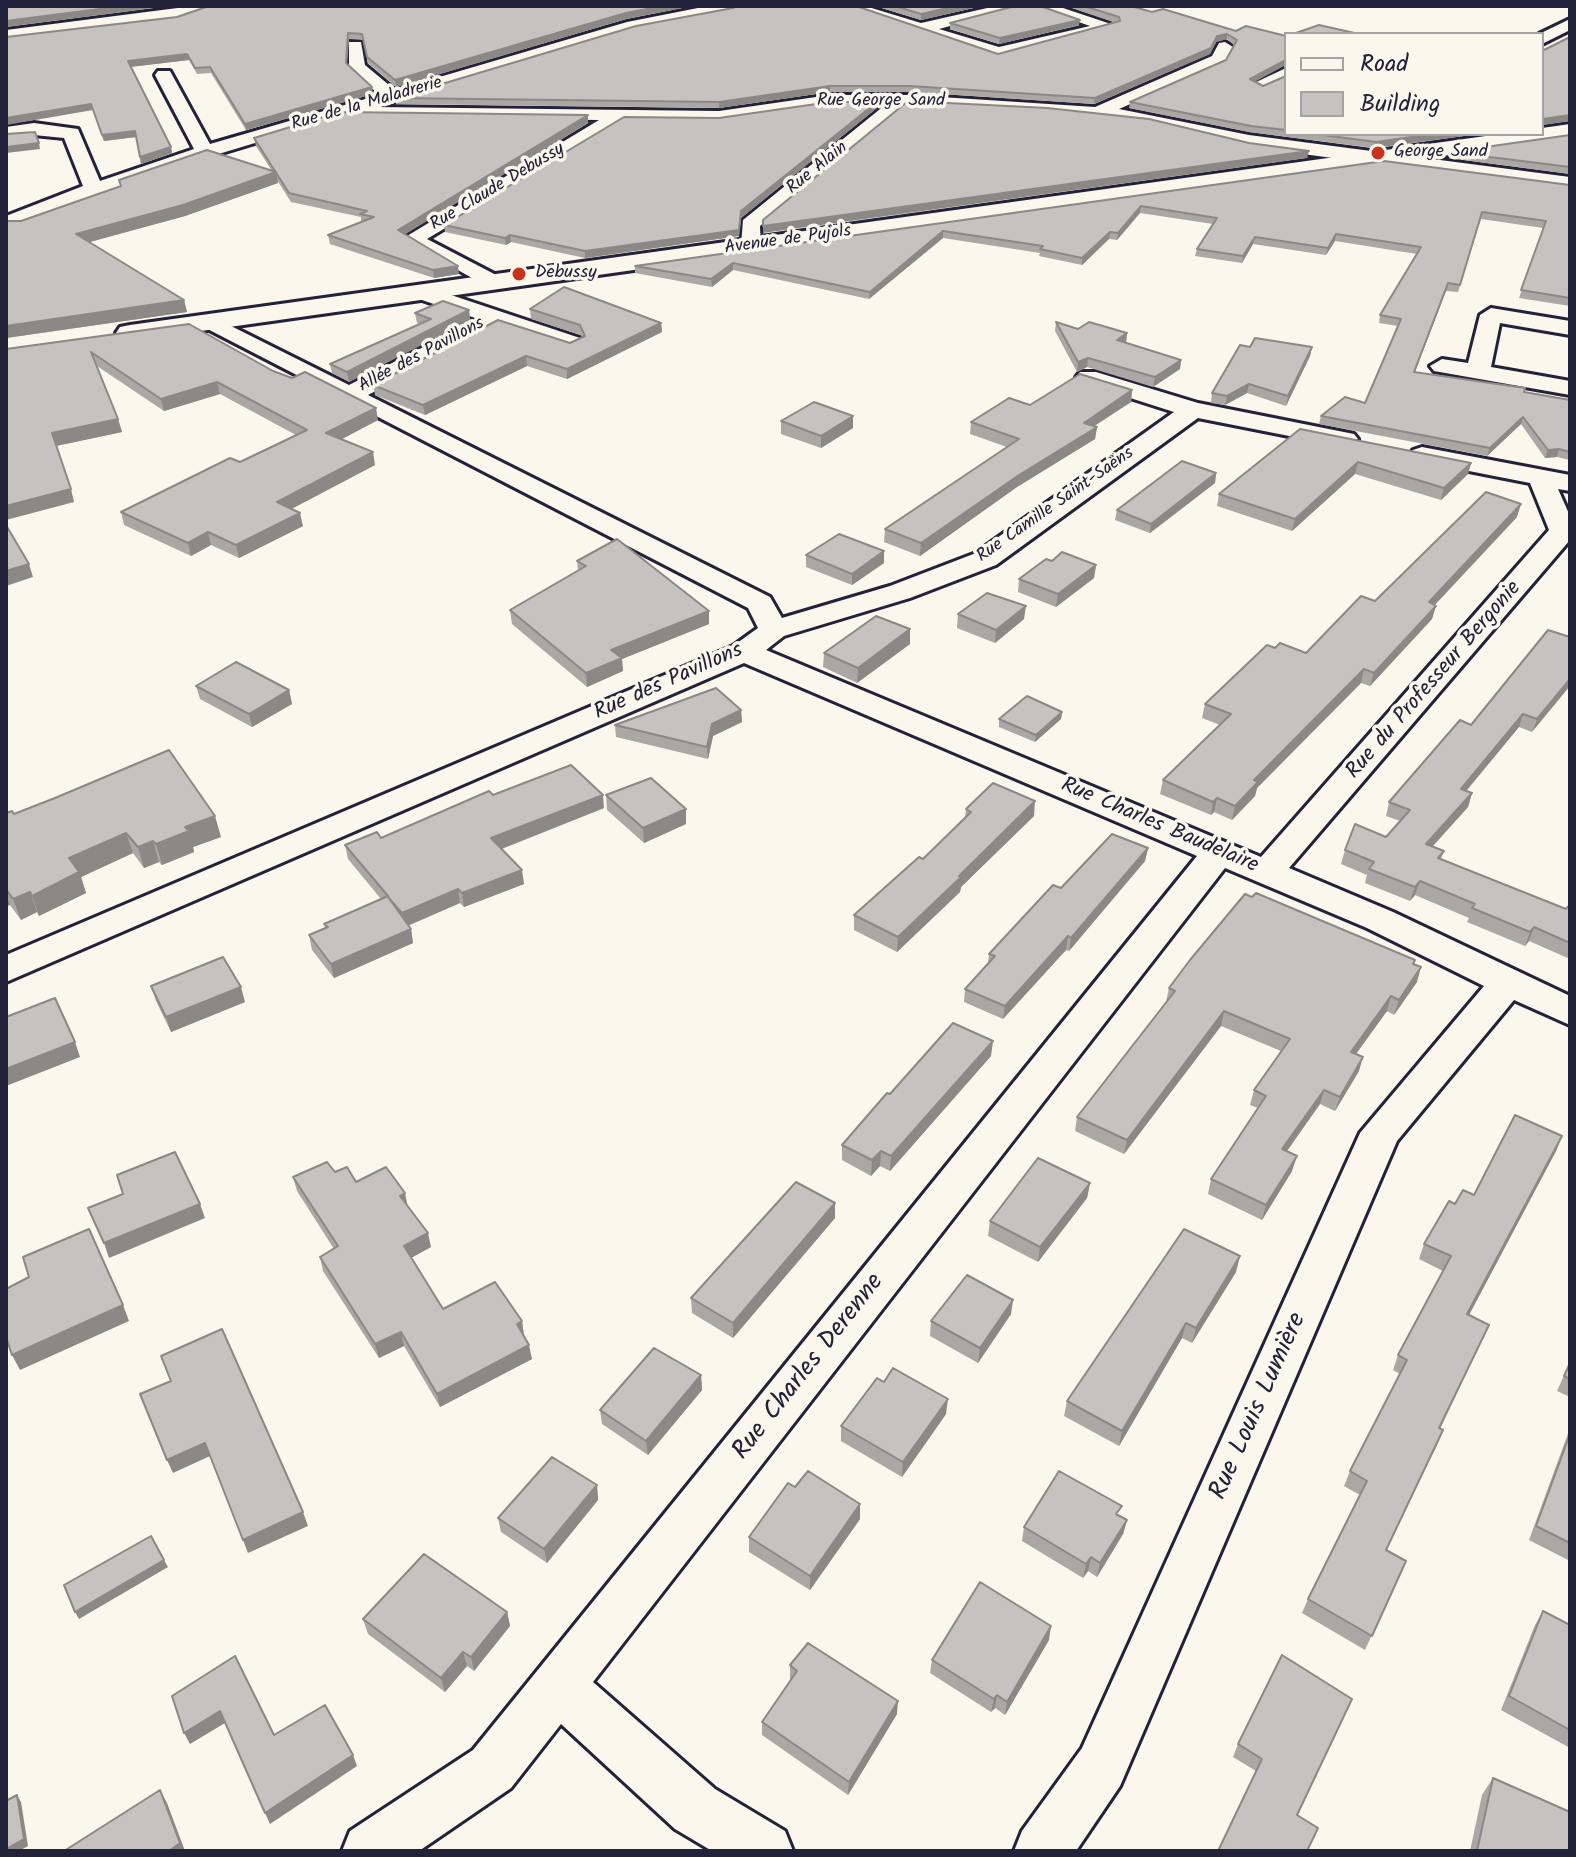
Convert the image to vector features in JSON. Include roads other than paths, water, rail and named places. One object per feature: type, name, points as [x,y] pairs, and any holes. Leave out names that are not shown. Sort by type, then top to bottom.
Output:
[{"type":"main road","name":"Avenue de Pujols","points":[[1544,133],[1570,131]]},
{"type":"main road","name":"Avenue de Pujols","points":[[98,337],[1516,136]]},
{"type":"street","points":[[6,35],[178,15],[210,6]]},
{"type":"street","name":"Rue de la Maladrerie","points":[[6,223],[205,152],[633,25],[733,6]]},
{"type":"street","points":[[849,6],[998,52],[1109,26],[1040,6]]},
{"type":"street","points":[[918,28],[1017,6]]},
{"type":"street","points":[[607,12],[633,25]]},
{"type":"street","points":[[178,15],[190,30]]},
{"type":"street","points":[[1544,38],[1570,24]]},
{"type":"street","points":[[355,45],[357,67],[393,97]]},
{"type":"street","points":[[1097,112],[1218,59],[1225,47]]},
{"type":"street","points":[[1261,84],[1284,74]]},
{"type":"street","points":[[164,75],[205,152]]},
{"type":"street","name":"Rue George Sand","points":[[340,112],[719,116],[830,100],[903,100],[1149,118],[1249,141],[1570,183]]},
{"type":"street","name":"Rue Alain","points":[[751,246],[750,224],[903,100]]},
{"type":"street","name":"Rue Claude Debussy","points":[[492,282],[412,239],[620,115]]},
{"type":"street","points":[[6,133],[34,129],[71,133],[94,190]]},
{"type":"street","name":"Allée des Pavillons","points":[[421,292],[572,343]]},
{"type":"street","points":[[1478,372],[1491,315],[1570,328]]},
{"type":"street","name":"Allée des Pavillons","points":[[349,395],[496,318]]},
{"type":"street","points":[[205,322],[760,603],[774,630]]},
{"type":"street","points":[[1442,366],[1570,388]]},
{"type":"street","points":[[1086,377],[1193,410],[1374,445]]},
{"type":"street","name":"Rue Camille Saint-Saëns","points":[[774,630],[900,592],[986,559],[1193,410]]},
{"type":"street","points":[[1404,451],[1570,483]]},
{"type":"street","name":"Rue du Professeur Bergonie","points":[[1267,872],[1563,531],[1540,477]]},
{"type":"street","name":"Rue des Pavillons","points":[[6,969],[744,652],[774,630]]},
{"type":"street","name":"Rue Charles Baudelaire","points":[[744,652],[1380,920],[1570,1012]]},
{"type":"street","name":"Rue Charles Derenne","points":[[370,1851],[492,1769],[1219,852]]},
{"type":"street","name":"Rue Louis Lumière","points":[[1042,1851],[1101,1767],[1380,1133],[1508,982]]},
{"type":"street","points":[[558,1686],[695,1809],[765,1851]]},
{"type":"place","name":"George Sand","points":[[1378,153]]},
{"type":"place","name":"Debussy","points":[[519,274]]}]
